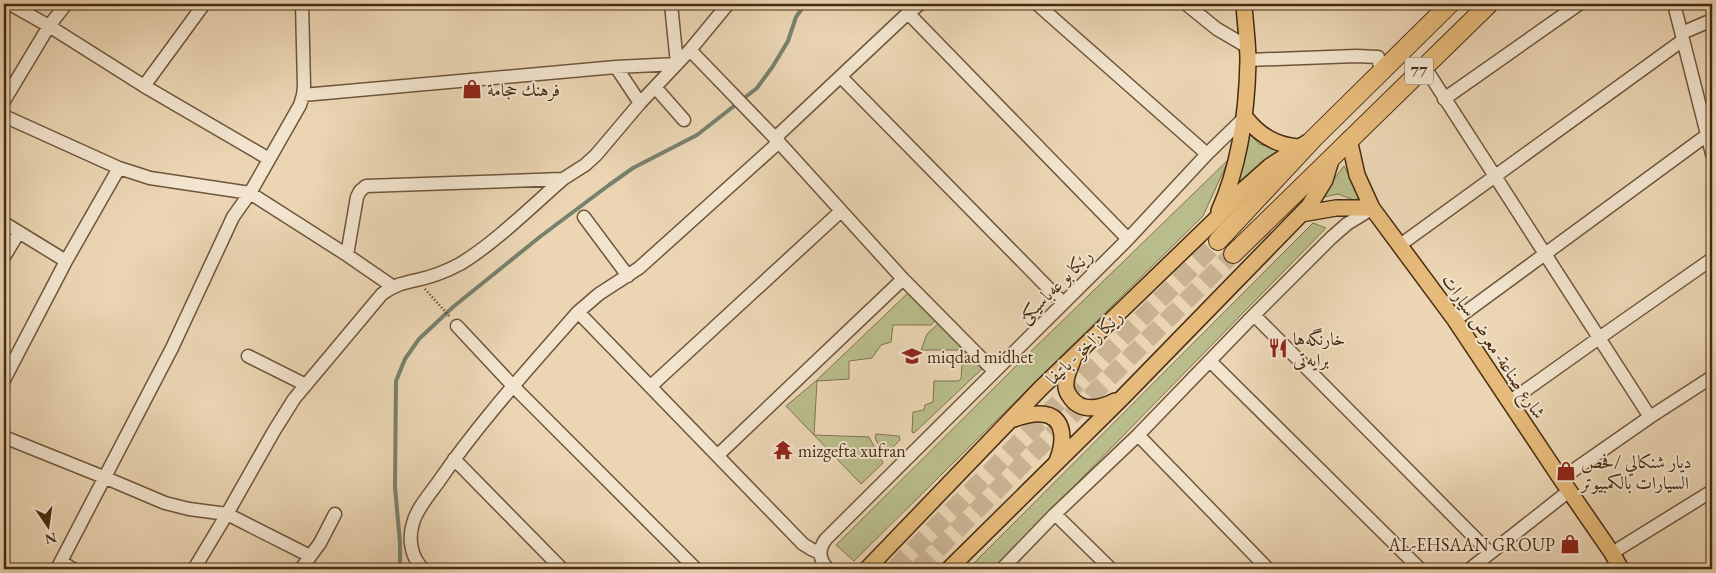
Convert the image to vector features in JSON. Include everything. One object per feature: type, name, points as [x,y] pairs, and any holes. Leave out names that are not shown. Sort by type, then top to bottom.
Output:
[{"type":"highway","name":"رێکا زاخۆ - باتیفا","points":[[1218,241],[1379,64],[1396,57],[1450,4]]},
{"type":"highway","name":"77","points":[[1233,254],[1333,154],[1489,4]]},
{"type":"main road","points":[[1214,221],[1229,183],[1244,117],[1247,53],[1244,4]]},
{"type":"main road","points":[[1244,117],[1266,138],[1287,146],[1306,143]]},
{"type":"main road","name":"شارع صناعة- معرض سيارات","points":[[1349,139],[1357,175],[1373,208],[1455,320],[1621,569]]},
{"type":"main road","name":"رێکا زاخۆ - باتیفا","points":[[867,569],[1040,389],[1214,221],[1255,178],[1306,143]]},
{"type":"main road","points":[[951,568],[1122,398],[1301,214],[1325,180],[1333,154]]},
{"type":"main road","points":[[1301,214],[1336,208],[1373,208]]},
{"type":"main road","points":[[1076,354],[1066,380],[1066,391],[1074,402],[1088,408],[1098,408],[1122,398]]},
{"type":"main road","points":[[1011,420],[1042,414],[1056,420],[1062,433],[1062,450],[1055,464]]},
{"type":"street","points":[[10,4],[49,26],[144,86],[269,158]]},
{"type":"street","points":[[4,101],[49,26],[66,4]]},
{"type":"street","points":[[144,86],[204,4]]},
{"type":"street","points":[[73,569],[59,566],[172,348],[233,217],[250,193],[304,96],[302,4]]},
{"type":"street","points":[[671,4],[677,64]]},
{"type":"street","points":[[194,569],[228,514],[274,430],[306,384],[382,294],[392,286],[436,274],[466,260],[481,250],[563,179],[585,165],[690,50],[728,4]]},
{"type":"street","points":[[423,569],[414,557],[412,549],[411,530],[417,513],[454,459],[513,386],[578,312],[599,294],[628,276],[777,140],[908,12],[920,4]]},
{"type":"street","points":[[1037,4],[1207,154]]},
{"type":"street","points":[[1186,4],[1247,53],[1356,56],[1379,64]]},
{"type":"street","points":[[1444,99],[1579,4]]},
{"type":"street","points":[[1674,4],[1682,37],[1706,102],[1707,135],[1712,154]]},
{"type":"street","points":[[908,12],[1128,239]]},
{"type":"street","points":[[1400,245],[1496,177],[1682,37],[1712,20]]},
{"type":"street","points":[[690,50],[777,140],[903,279],[994,371]]},
{"type":"street","points":[[304,96],[616,67],[677,64]]},
{"type":"street","points":[[1424,66],[1546,252],[1650,416]]},
{"type":"street","points":[[616,67],[640,103]]},
{"type":"street","points":[[840,77],[1063,303]]},
{"type":"street","points":[[655,87],[684,120]]},
{"type":"street","points":[[4,116],[120,168],[150,178],[250,193],[392,286]]},
{"type":"street","name":"رێكا بو عه‌باسيكێ","points":[[820,554],[826,539],[1128,239],[1244,117]]},
{"type":"street","points":[[1455,320],[1707,135]]},
{"type":"street","points":[[4,380],[66,261],[120,168]]},
{"type":"street","points":[[347,255],[357,197],[366,186],[563,179]]},
{"type":"street","points":[[1002,569],[1055,514],[1138,435],[1254,315],[1340,230],[1373,208]]},
{"type":"street","points":[[651,386],[841,211]]},
{"type":"street","points":[[584,217],[628,276]]},
{"type":"street","points":[[4,223],[66,261]]},
{"type":"street","points":[[4,257],[19,232]]},
{"type":"street","points":[[1510,402],[1712,259]]},
{"type":"street","points":[[718,455],[903,279]]},
{"type":"street","points":[[578,312],[803,544],[820,554],[823,564],[828,569]]},
{"type":"street","points":[[1254,315],[1490,552]]},
{"type":"street","points":[[454,322],[513,386],[696,569]]},
{"type":"street","points":[[248,356],[306,384]]},
{"type":"street","points":[[1210,361],[1420,569]]},
{"type":"street","points":[[1470,569],[1565,485],[1650,416],[1712,377]]},
{"type":"street","points":[[1138,435],[1268,569]]},
{"type":"street","points":[[4,436],[165,504],[228,514],[310,556]]},
{"type":"street","points":[[454,459],[562,569]]},
{"type":"street","points":[[1612,553],[1712,491]]},
{"type":"street","points":[[301,569],[328,529],[335,514]]},
{"type":"street","points":[[1055,514],[1111,569]]},
{"type":"path","points":[[428,293],[454,322]]},
{"type":"green space","points":[[1248,131],[1259,144],[1282,150],[1237,188]]},
{"type":"green space","points":[[1229,159],[1203,216],[854,561],[836,545],[1019,363]]},
{"type":"green space","points":[[1344,166],[1360,195],[1356,201],[1338,194],[1320,198]]},
{"type":"green space","points":[[1313,223],[1326,228],[993,569],[968,569]]},
{"type":"green space","points":[[909,292],[936,320],[931,325],[893,325],[891,342],[881,345],[872,358],[849,361],[849,379],[817,381],[814,435],[869,437],[883,463],[861,484],[786,406],[817,380]]},
{"type":"green space","points":[[940,322],[984,367],[914,433],[912,432],[913,412],[924,410],[925,405],[933,402],[934,381],[958,381],[961,379],[963,350],[921,350],[927,334]]},
{"type":"green space","points":[[876,434],[899,436],[900,440],[887,453],[883,453],[875,438]]},
{"type":"waterway","points":[[400,569],[400,543],[395,487],[396,381],[405,359],[419,339],[453,307],[541,236],[609,185],[633,168],[697,135],[757,88],[788,41],[796,17],[805,4]]},
{"type":"tunnel","points":[[894,569],[1218,241]]},
{"type":"tunnel","points":[[918,569],[1233,254]]},
{"type":"place","name":"فرهنك حجامة","points":[[472,89]]},
{"type":"place","name":"خارنگه‌ها برايه‌تى","points":[[1278,348]]},
{"type":"place","name":"miqdad midhet","points":[[912,356]]},
{"type":"place","name":"mizgefta xufran","points":[[783,450]]},
{"type":"place","name":"ديار شنكالي /فحص السيارات بالكمبيوتر","points":[[1566,471]]},
{"type":"place","name":"AL-EHSAAN GROUP","points":[[1570,544]]}]
